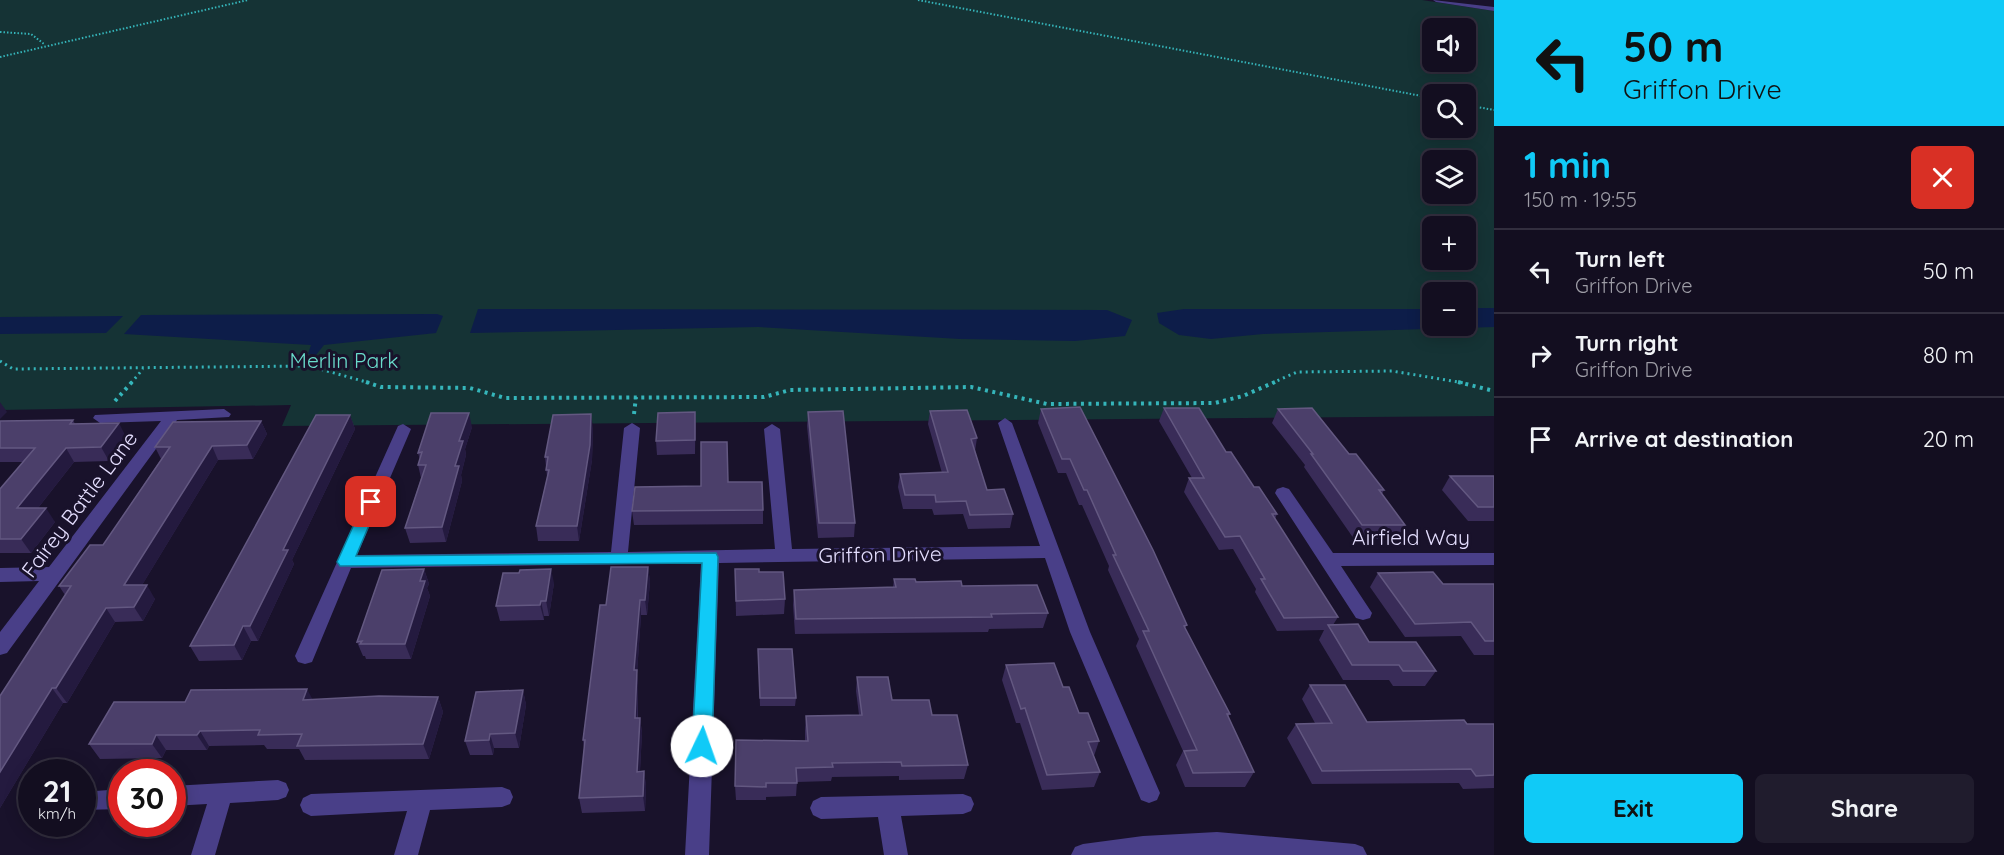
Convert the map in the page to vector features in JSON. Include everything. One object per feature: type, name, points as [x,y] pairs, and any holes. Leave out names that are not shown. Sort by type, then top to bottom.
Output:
[{"type":"street","points":[[1436,0],[1494,9]]},
{"type":"street","points":[[100,418],[224,414]]},
{"type":"street","name":"Fairey Battle Lane","points":[[0,647],[172,416]]},
{"type":"street","points":[[1005,423],[1080,632],[1149,794]]},
{"type":"street","points":[[619,558],[632,428]]},
{"type":"street","points":[[305,656],[403,429]]},
{"type":"street","points":[[772,429],[784,555]]},
{"type":"street","points":[[1283,493],[1363,613]]},
{"type":"street","name":"Griffon Drive","points":[[345,562],[1050,552]]},
{"type":"street","points":[[697,855],[710,557]]},
{"type":"street","name":"Airfield Way","points":[[1327,560],[1494,559]]},
{"type":"street","points":[[0,575],[54,574]]},
{"type":"street","points":[[186,795],[278,790]]},
{"type":"street","points":[[203,855],[222,793]]},
{"type":"street","points":[[311,805],[502,797]]},
{"type":"street","points":[[406,855],[422,800]]},
{"type":"street","points":[[821,808],[963,804]]},
{"type":"street","points":[[888,806],[896,855]]},
{"type":"street","points":[[1083,855],[1143,847],[1217,843],[1355,855]]},
{"type":"path","points":[[0,57],[248,0]]},
{"type":"path","points":[[918,0],[1422,96]]},
{"type":"path","points":[[0,32],[31,34],[45,45]]},
{"type":"path","points":[[1476,107],[1494,110]]},
{"type":"path","points":[[0,362],[13,369],[309,366],[343,374],[381,387],[470,388],[505,398],[764,397],[790,390],[971,387],[1047,404],[1215,403],[1243,396],[1297,372],[1321,371],[1413,373],[1494,391]]},
{"type":"path","points":[[100,418],[144,368]]},
{"type":"green space","name":"Merlin Park","points":[[0,0],[1422,0],[1494,11],[1494,416],[282,426],[291,405],[0,410]]},
{"type":"water","points":[[1476,308],[1494,308],[1494,327],[1476,328]]},
{"type":"water","points":[[478,309],[1107,310],[1132,320],[1125,336],[1075,341],[960,339],[758,327],[470,333]]},
{"type":"water","points":[[1184,309],[1422,309],[1422,329],[1263,334],[1211,339],[1179,335],[1159,323],[1157,313]]},
{"type":"water","points":[[437,314],[443,316],[436,333],[324,345],[316,355],[308,354],[311,345],[124,334],[141,315]]},
{"type":"water","points":[[123,316],[106,333],[0,334],[0,317]]},
{"type":"building","points":[[1080,407],[1153,550],[1187,625],[1184,626],[1230,714],[1227,714],[1254,772],[1193,773],[1184,751],[1197,750],[1143,631],[1149,631],[1113,555],[1116,555],[1087,490],[1084,490],[1070,459],[1062,459],[1041,409]]},
{"type":"building","points":[[1164,408],[1199,408],[1226,452],[1231,452],[1254,487],[1259,487],[1277,514],[1272,514],[1338,617],[1284,618],[1261,579],[1265,579],[1240,536],[1225,537],[1189,478],[1204,478]]},
{"type":"building","points":[[1312,408],[1349,454],[1356,454],[1384,490],[1379,490],[1405,525],[1362,525],[1311,454],[1313,454],[1278,409]]},
{"type":"building","points":[[967,410],[977,438],[971,439],[987,490],[1004,489],[1013,514],[970,515],[966,501],[936,502],[935,495],[905,495],[900,474],[948,472],[930,411]]},
{"type":"building","points":[[843,411],[855,523],[819,523],[808,412]]},
{"type":"building","points":[[695,412],[695,440],[656,441],[658,413]]},
{"type":"building","points":[[431,413],[469,413],[459,441],[463,441],[455,466],[459,466],[442,527],[405,528],[426,465],[418,465],[422,452],[418,453]]},
{"type":"building","points":[[591,414],[590,445],[577,526],[536,526],[549,470],[546,470],[548,457],[545,457],[553,415]]},
{"type":"building","points":[[316,415],[350,415],[283,550],[288,550],[250,626],[243,626],[234,645],[190,646]]},
{"type":"building","points":[[73,420],[70,424],[119,423],[101,447],[66,448],[17,508],[46,508],[21,539],[0,539],[0,489],[35,448],[0,448],[0,421]]},
{"type":"building","points":[[261,421],[247,445],[212,446],[124,585],[147,585],[134,607],[106,608],[56,688],[52,688],[0,772],[0,696],[71,586],[59,586],[90,545],[103,545],[170,447],[155,447],[173,422]]},
{"type":"building","points":[[701,442],[727,442],[728,482],[762,482],[763,510],[632,511],[635,487],[701,486]]},
{"type":"building","points":[[1450,476],[1494,476],[1494,507],[1478,507]]},
{"type":"building","points":[[611,567],[648,567],[645,600],[640,600],[634,670],[637,670],[635,718],[640,718],[637,772],[644,771],[643,796],[579,798],[585,740],[583,740],[600,605],[606,605]]},
{"type":"building","points":[[424,569],[420,581],[425,581],[405,644],[360,644],[362,641],[357,642],[382,570]]},
{"type":"building","points":[[551,569],[546,601],[541,601],[540,605],[496,606],[503,573]]},
{"type":"building","points":[[735,569],[783,572],[785,599],[736,601]]},
{"type":"building","points":[[1433,572],[1443,584],[1494,584],[1494,641],[1485,641],[1471,622],[1415,624],[1378,573]]},
{"type":"building","points":[[894,579],[915,579],[916,582],[961,581],[962,586],[1037,585],[1048,613],[991,614],[992,617],[796,619],[794,590],[896,587]]},
{"type":"building","points":[[1358,624],[1369,642],[1416,642],[1436,671],[1403,671],[1399,665],[1352,665],[1328,625]]},
{"type":"building","points":[[758,649],[792,649],[796,698],[760,698]]},
{"type":"building","points":[[1054,663],[1063,687],[1069,687],[1079,713],[1088,713],[1099,741],[1088,742],[1100,772],[1047,775],[1025,708],[1021,709],[1006,665]]},
{"type":"building","points":[[857,677],[888,677],[892,700],[929,700],[932,715],[957,715],[968,765],[902,766],[901,762],[832,763],[833,767],[796,768],[797,783],[766,783],[766,787],[735,786],[736,740],[808,741],[806,716],[862,715]]},
{"type":"building","points":[[1310,685],[1345,685],[1367,722],[1464,720],[1467,724],[1494,724],[1494,775],[1476,776],[1471,769],[1322,771],[1296,724],[1332,723]]},
{"type":"building","points":[[307,689],[303,700],[379,696],[438,697],[423,744],[297,746],[302,734],[258,735],[260,730],[200,731],[197,735],[156,735],[152,744],[89,744],[114,702],[185,702],[191,690]]},
{"type":"building","points":[[523,690],[515,733],[490,734],[489,740],[465,741],[476,692]]},
{"type":"route","points":[[371,502],[345,562],[710,557],[702,746]]}]
